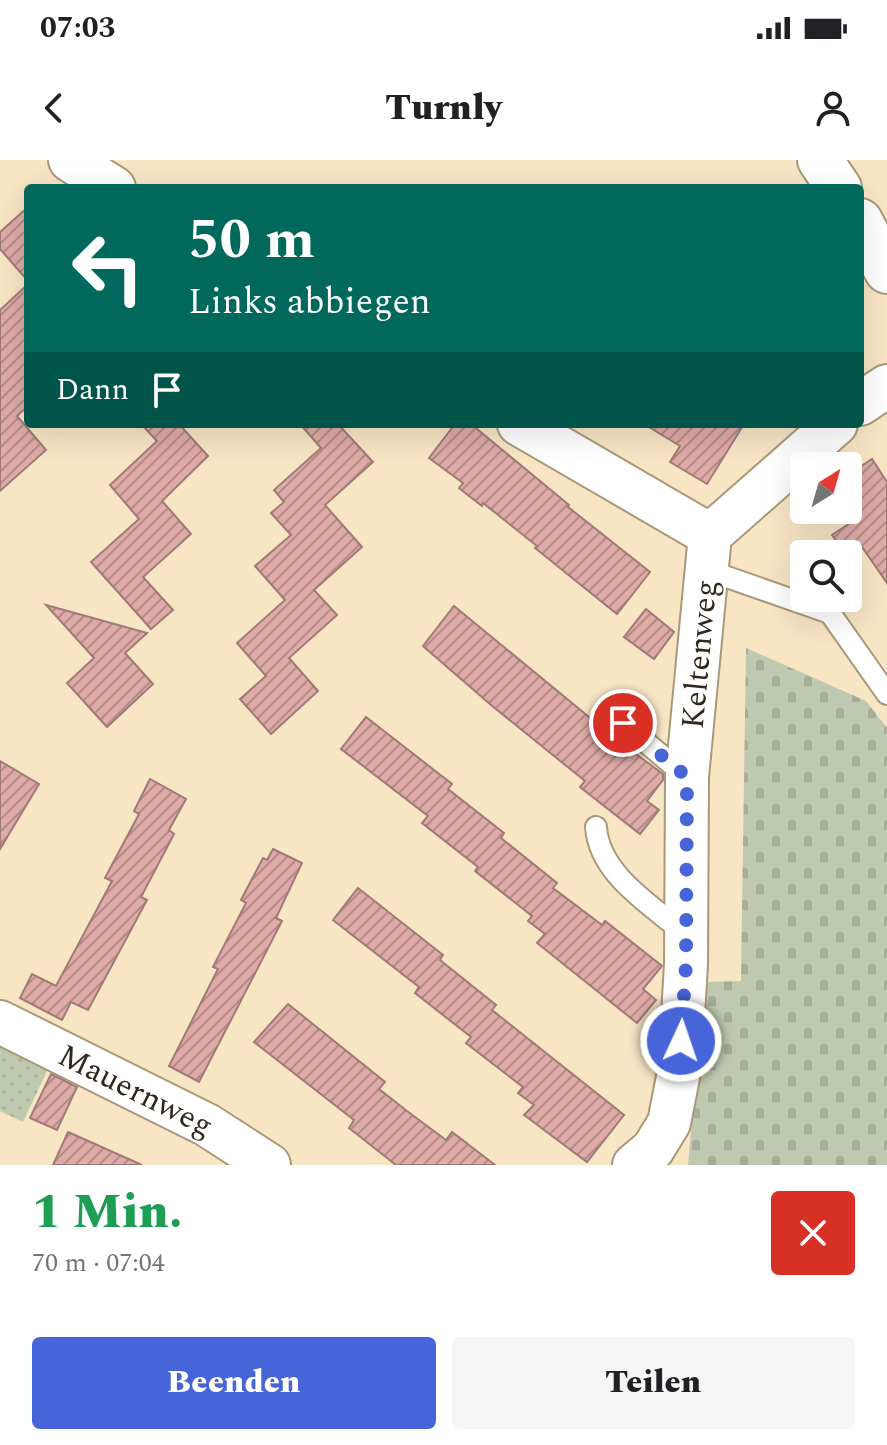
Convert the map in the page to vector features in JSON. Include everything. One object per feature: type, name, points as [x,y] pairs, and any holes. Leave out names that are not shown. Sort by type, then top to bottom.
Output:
[{"type":"street","points":[[70,160],[108,184]]},
{"type":"street","points":[[820,160],[836,184]]},
{"type":"street","points":[[864,228],[887,271]]},
{"type":"street","points":[[864,401],[887,386]]},
{"type":"street","points":[[525,428],[708,552]]},
{"type":"street","name":"Keltenweg","points":[[634,1165],[653,1149],[669,1123],[680,1067],[686,964],[687,777],[708,552],[832,428]]},
{"type":"street","name":"Mauernweg","points":[[0,1022],[227,1136],[269,1165]]},
{"type":"lane","points":[[708,552],[830,613],[887,694]]},
{"type":"lane","points":[[623,723],[687,777]]},
{"type":"lane","points":[[596,827],[597,841],[609,867],[684,933]]},
{"type":"green space","points":[[746,648],[866,701],[887,728],[887,1165],[688,1165],[705,982],[741,981]]},
{"type":"green space","points":[[0,1034],[53,1058],[23,1122],[0,1111]]},
{"type":"building","points":[[24,211],[24,276],[0,249],[0,232]]},
{"type":"building","points":[[24,288],[24,410],[17,416],[24,428],[46,450],[0,491],[0,310]]},
{"type":"building","points":[[145,428],[183,428],[208,456],[162,501],[191,534],[143,577],[173,610],[151,629],[91,562],[139,519],[110,485],[157,441]]},
{"type":"building","points":[[304,428],[342,428],[373,462],[325,505],[362,547],[314,590],[337,615],[289,658],[318,691],[271,734],[240,699],[266,676],[237,643],[285,600],[255,566],[291,535],[271,513],[284,502],[274,490],[321,448]]},
{"type":"building","points":[[452,428],[476,428],[650,572],[617,614],[535,548],[537,546],[459,488],[463,483],[429,458]]},
{"type":"building","points":[[651,428],[742,428],[707,484],[670,462],[680,446]]},
{"type":"building","points":[[872,459],[887,482],[887,583],[862,547],[862,540],[836,540],[832,535],[848,524],[862,524],[862,466]]},
{"type":"building","points":[[46,605],[147,633],[125,653],[153,684],[107,727],[67,683],[94,658]]},
{"type":"building","points":[[454,606],[663,774],[663,780],[647,801],[659,810],[640,834],[580,787],[585,781],[423,646]]},
{"type":"building","points":[[646,609],[674,632],[654,659],[624,637]]},
{"type":"building","points":[[366,717],[452,784],[448,789],[504,833],[501,838],[557,883],[553,888],[602,925],[605,921],[662,966],[643,989],[656,1000],[637,1023],[537,943],[545,934],[528,921],[532,916],[475,871],[478,867],[422,823],[428,816],[341,749]]},
{"type":"building","points":[[0,761],[39,784],[0,849]]},
{"type":"building","points":[[150,779],[186,799],[169,830],[174,834],[141,897],[147,900],[88,1010],[71,1002],[62,1020],[20,998],[32,974],[56,986],[112,881],[105,878],[139,814],[134,811]]},
{"type":"building","points":[[273,849],[302,863],[276,918],[282,921],[199,1082],[169,1066],[218,969],[213,967],[246,903],[241,900],[263,858],[267,860]]},
{"type":"building","points":[[358,888],[443,955],[440,960],[496,1005],[492,1010],[624,1115],[587,1162],[524,1115],[534,1105],[518,1093],[523,1087],[466,1043],[471,1037],[415,993],[419,987],[333,920]]},
{"type":"building","points":[[288,1004],[385,1082],[379,1089],[407,1111],[446,1140],[452,1132],[495,1165],[396,1165],[349,1128],[354,1120],[254,1042]]},
{"type":"building","points":[[51,1074],[77,1087],[57,1130],[30,1118]]},
{"type":"building","points":[[68,1132],[142,1165],[53,1165]]},
{"type":"route","points":[[623,723],[687,777],[686,964],[681,1041]]}]
